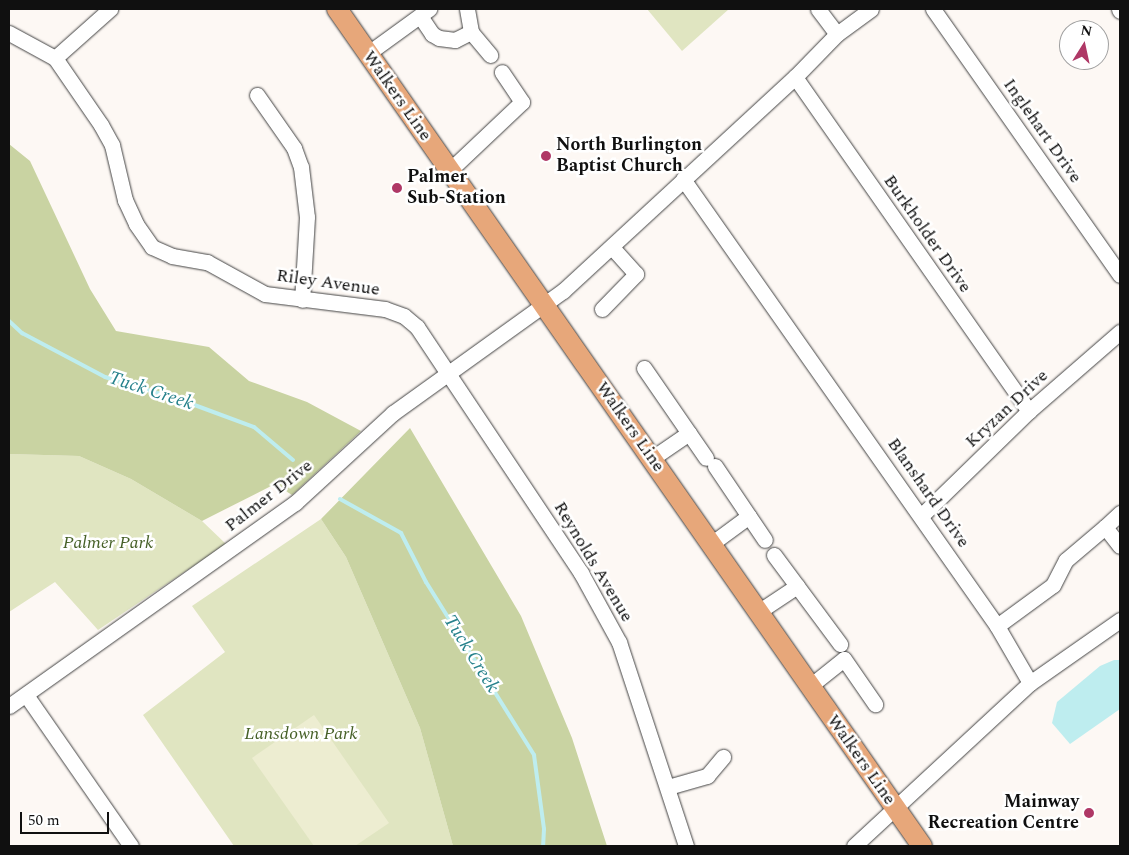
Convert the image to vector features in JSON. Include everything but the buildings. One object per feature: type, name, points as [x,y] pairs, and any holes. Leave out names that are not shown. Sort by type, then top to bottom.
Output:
[{"type":"main road","name":"Walkers Line","points":[[337,9],[922,846]]},
{"type":"street","points":[[55,58],[110,9]]},
{"type":"street","points":[[467,9],[471,32],[490,55]]},
{"type":"street","points":[[818,9],[837,34]]},
{"type":"street","name":"Palmer Drive","points":[[9,706],[295,503],[393,413],[448,372],[544,306],[612,247],[795,77],[837,34],[871,9]]},
{"type":"street","name":"Inglehart Drive","points":[[933,9],[1120,275]]},
{"type":"street","points":[[367,54],[424,12],[432,34],[440,38],[455,40],[471,32]]},
{"type":"street","name":"Riley Avenue","points":[[9,33],[55,58],[112,144],[125,200],[136,224],[152,246],[172,256],[207,262],[265,294],[385,309],[404,316],[417,327],[448,372]]},
{"type":"street","points":[[450,170],[522,102],[502,72]]},
{"type":"street","name":"Burkholder Drive","points":[[795,77],[1029,411]]},
{"type":"street","points":[[257,95],[294,148],[302,167],[307,217],[302,300]]},
{"type":"street","name":"Blanshard Drive","points":[[683,179],[922,516],[997,626],[1030,683]]},
{"type":"street","points":[[602,309],[636,274],[612,247]]},
{"type":"street","name":"Kryzan Drive","points":[[922,516],[1029,411],[1120,332]]},
{"type":"street","points":[[644,368],[765,540]]},
{"type":"street","name":"Reynolds Avenue","points":[[448,372],[581,572],[619,642],[686,846]]},
{"type":"street","points":[[652,459],[689,433]]},
{"type":"street","points":[[997,626],[1053,586],[1066,560],[1120,513]]},
{"type":"street","points":[[711,544],[749,516]]},
{"type":"street","points":[[1105,527],[1120,546]]},
{"type":"street","points":[[774,554],[840,644]]},
{"type":"street","points":[[758,612],[797,586]]},
{"type":"street","points":[[854,846],[896,811],[1030,683],[1120,620]]},
{"type":"street","points":[[810,686],[844,660],[875,704]]},
{"type":"street","points":[[26,695],[131,846]]},
{"type":"street","points":[[668,787],[707,776],[723,757]]},
{"type":"green space","points":[[647,9],[729,9],[682,51]]},
{"type":"green space","points":[[9,144],[30,161],[90,289],[116,331],[209,347],[249,381],[307,402],[361,431],[292,495],[275,484],[202,521],[131,479],[79,456],[9,454]]},
{"type":"green space","points":[[410,428],[521,616],[572,738],[607,846],[453,846],[420,728],[346,557],[321,519]]},
{"type":"green space","name":"Palmer Park","points":[[9,454],[79,456],[131,479],[202,521],[226,544],[98,630],[55,582],[9,612]]},
{"type":"green space","name":"Lansdown Park","points":[[321,519],[346,557],[420,728],[453,846],[234,846],[143,715],[225,652],[192,606]]},
{"type":"green space","points":[[314,715],[389,823],[355,846],[314,846],[252,758]]},
{"type":"water","points":[[1114,660],[1120,660],[1120,709],[1070,744],[1052,723],[1057,702],[1100,666]]},
{"type":"waterway","name":"Tuck Creek","points":[[9,321],[22,333],[105,377],[181,400],[254,427],[293,460]]},
{"type":"waterway","name":"Tuck Creek","points":[[340,499],[401,533],[426,582],[534,755],[544,829],[543,846]]},
{"type":"place","name":"North Burlington Baptist Church","points":[[546,156]]},
{"type":"place","name":"Palmer Sub-Station","points":[[397,188]]},
{"type":"place","name":"Mainway Recreation Centre","points":[[1089,813]]}]
